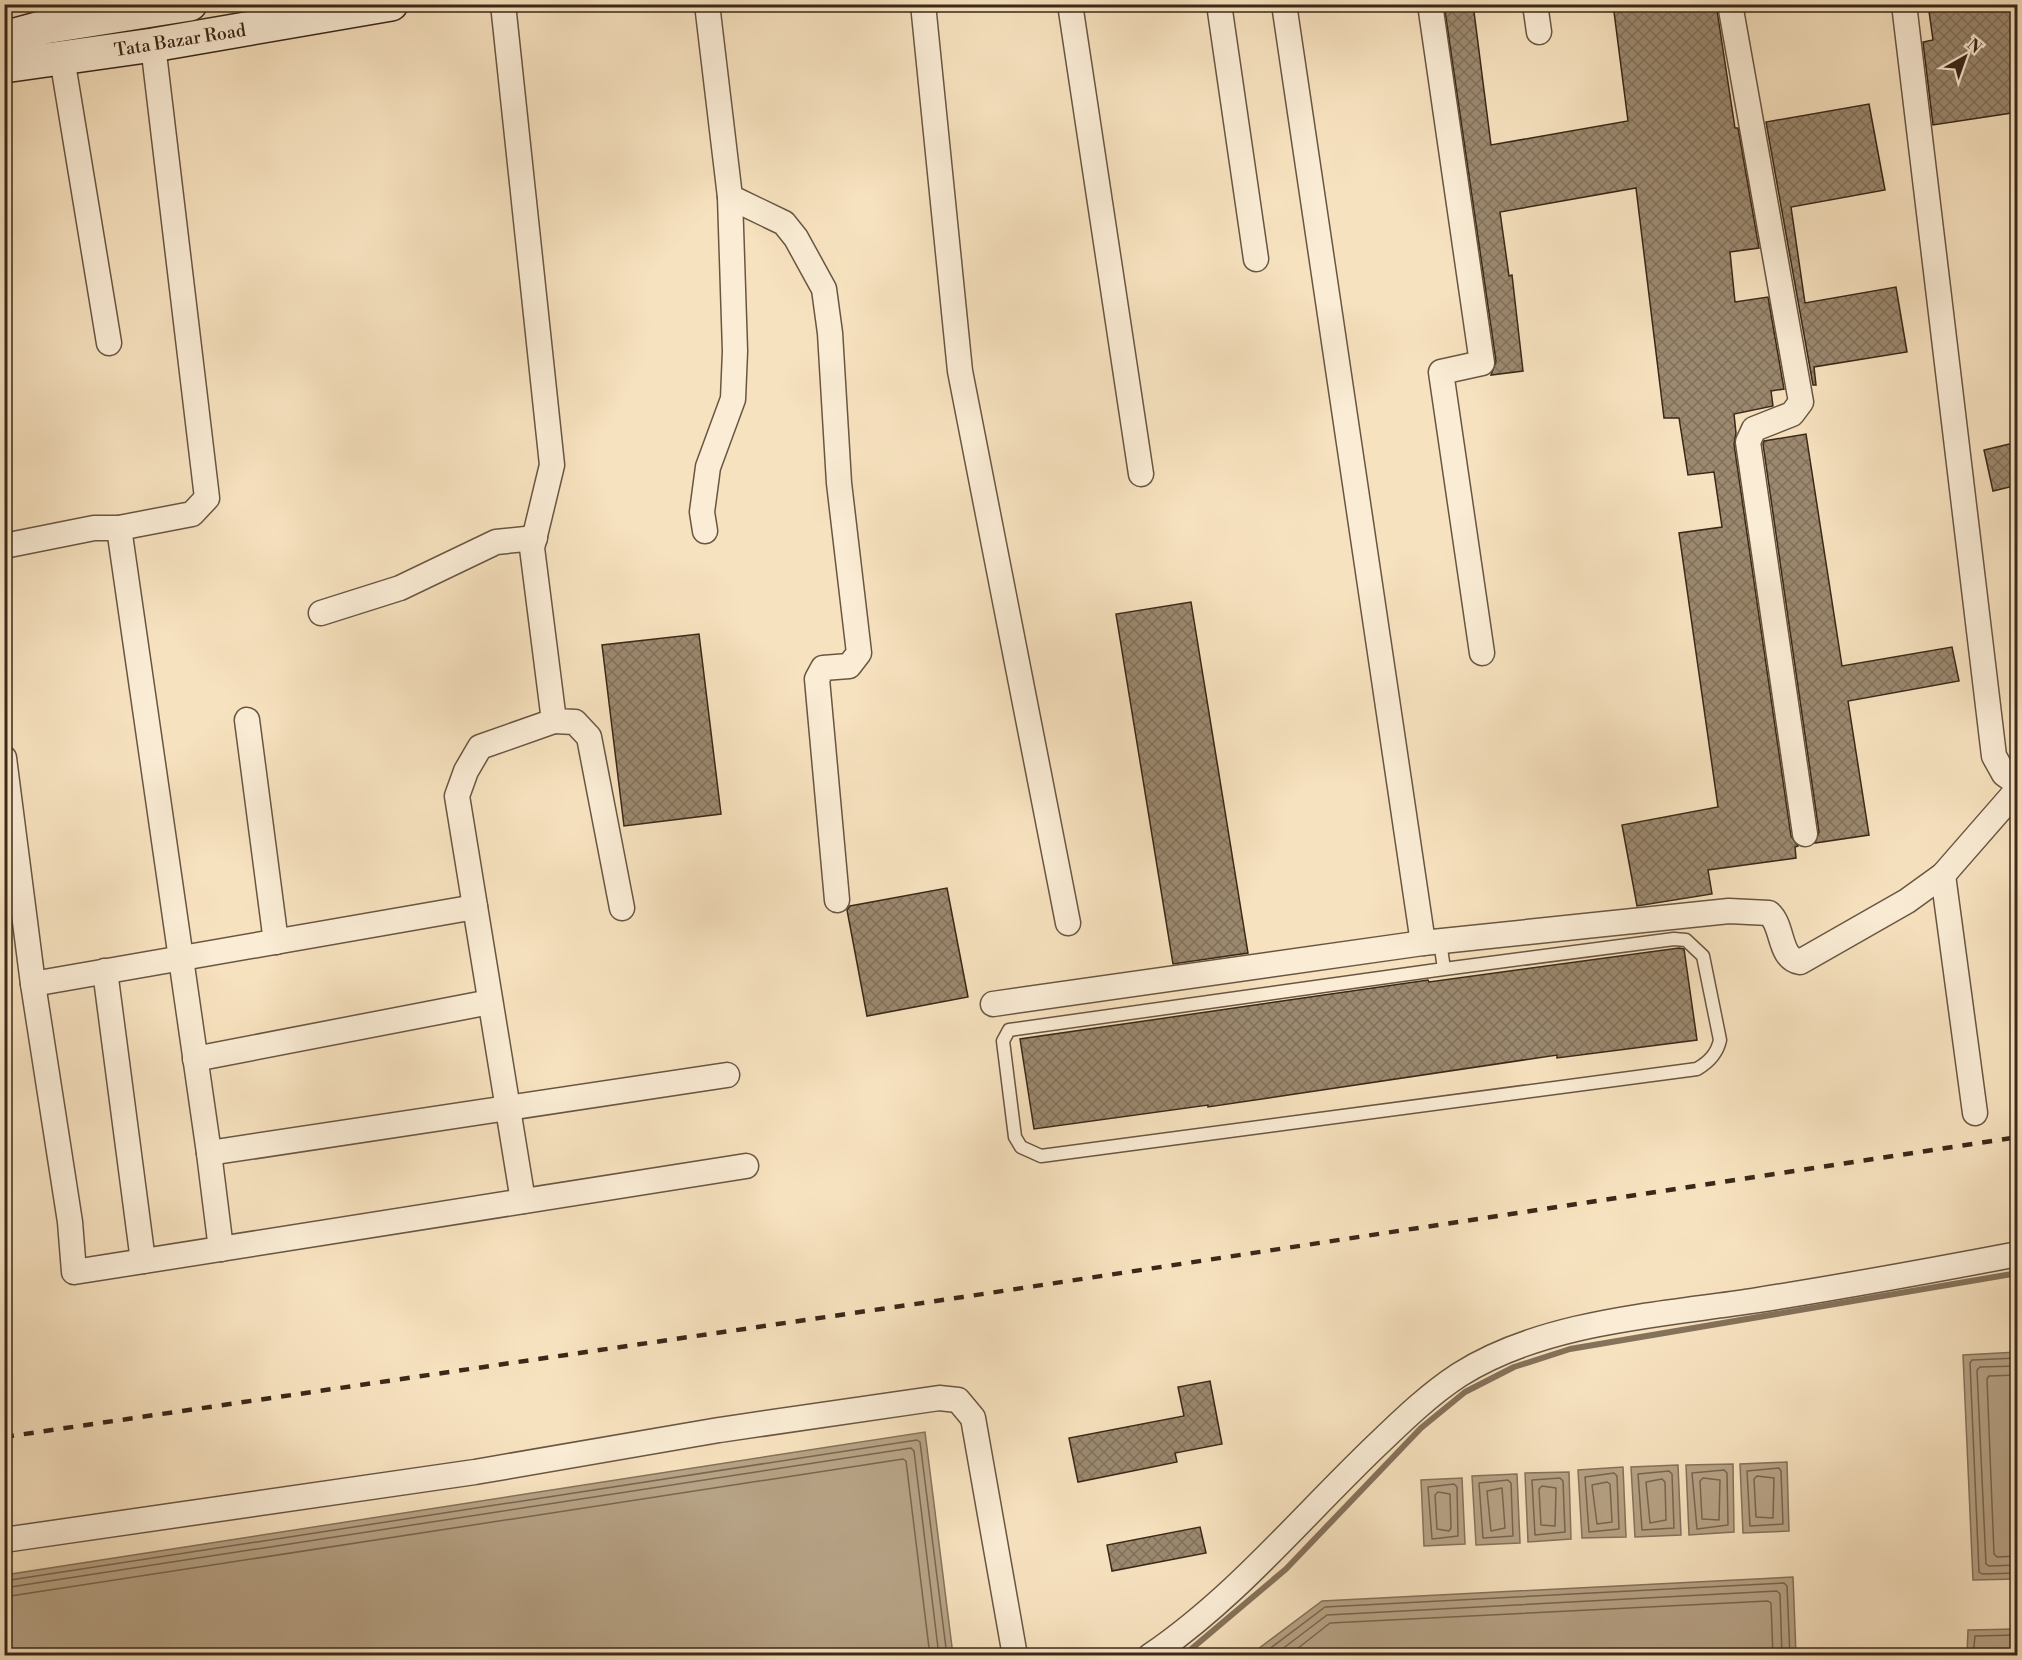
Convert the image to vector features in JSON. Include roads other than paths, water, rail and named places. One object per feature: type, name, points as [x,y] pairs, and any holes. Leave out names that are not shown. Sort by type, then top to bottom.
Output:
[{"type":"street","name":"Tata Bazar Road","points":[[4,38],[45,27],[151,8],[190,4]]},
{"type":"street","name":"Tata Bazar Road","points":[[4,66],[153,45],[391,4]]},
{"type":"street","points":[[503,4],[552,465],[532,549],[554,721]]},
{"type":"street","points":[[705,531],[702,512],[708,467],[733,399],[735,351],[730,197],[706,4]]},
{"type":"street","points":[[923,4],[960,371],[1068,923]]},
{"type":"street","points":[[1070,4],[1141,474]]},
{"type":"street","points":[[1219,4],[1256,259]]},
{"type":"street","points":[[1284,4],[1431,942]]},
{"type":"street","points":[[1430,4],[1482,363],[1441,372],[1482,653]]},
{"type":"street","points":[[1535,4],[1539,32]]},
{"type":"street","points":[[1730,4],[1801,402],[1792,414],[1754,429],[1748,442],[1805,834]]},
{"type":"street","points":[[1904,4],[1994,756],[2004,774],[2018,784]]},
{"type":"street","points":[[4,546],[94,528],[119,528],[192,514],[207,498],[153,45]]},
{"type":"street","points":[[62,58],[109,343]]},
{"type":"street","points":[[730,197],[784,223],[796,238],[824,289],[830,333],[839,483],[859,653],[849,666],[823,668],[817,680],[837,900]]},
{"type":"street","points":[[119,528],[221,1249]]},
{"type":"street","points":[[321,613],[400,588],[496,542],[535,538]]},
{"type":"street","points":[[247,720],[276,942]]},
{"type":"street","points":[[523,1201],[457,796],[466,771],[480,747],[554,721],[575,722],[589,737],[622,908]]},
{"type":"street","points":[[4,758],[33,984],[70,1222],[74,1272],[746,1166]]},
{"type":"street","points":[[993,1004],[1431,942],[1695,913],[1765,911],[1777,922],[1786,953],[1794,961],[1800,962],[1907,901],[1943,875],[2018,789]]},
{"type":"street","points":[[1943,875],[1975,1113]]},
{"type":"street","points":[[33,984],[475,907]]},
{"type":"street","points":[[105,971],[143,1261]]},
{"type":"street","points":[[195,1059],[490,1002]]},
{"type":"street","points":[[208,1153],[727,1075]]},
{"type":"street","points":[[1150,1656],[1182,1634],[1244,1580],[1291,1529],[1425,1400],[1461,1373],[1513,1349],[1570,1329],[1859,1284],[2018,1254]]},
{"type":"street","points":[[4,1540],[463,1474],[719,1430],[939,1398],[949,1399],[958,1401],[973,1418],[1015,1656]]},
{"type":"lane","points":[[1674,939],[1686,940],[1703,956],[1720,1040],[1718,1050],[1707,1063],[1697,1069],[1041,1156],[1021,1147],[1015,1137],[1003,1041],[1009,1030],[1444,969],[1674,939]]},
{"type":"lane","points":[[1431,942],[1444,969]]},
{"type":"water","points":[[2017,1352],[2017,1579],[1973,1580],[1963,1355]]},
{"type":"water","points":[[925,1432],[953,1655],[5,1655],[5,1575]]},
{"type":"water","points":[[1787,1462],[1789,1531],[1743,1533],[1740,1464]]},
{"type":"water","points":[[1733,1464],[1734,1532],[1689,1535],[1686,1465]]},
{"type":"water","points":[[1678,1465],[1681,1535],[1635,1537],[1631,1467]]},
{"type":"water","points":[[1623,1467],[1626,1537],[1582,1538],[1578,1470]]},
{"type":"water","points":[[1569,1472],[1571,1539],[1528,1542],[1525,1473]]},
{"type":"water","points":[[1517,1474],[1520,1543],[1476,1545],[1472,1476]]},
{"type":"water","points":[[1462,1478],[1465,1544],[1424,1546],[1421,1480]]},
{"type":"water","points":[[1793,1577],[1796,1655],[1250,1655],[1322,1601]]},
{"type":"water","points":[[2017,1629],[2017,1655],[1967,1655],[1968,1630]]},
{"type":"waterway","points":[[1183,1656],[1286,1569],[1421,1428],[1465,1392],[1514,1367],[1570,1349],[2018,1273]]},
{"type":"railway","points":[[4,1437],[963,1297],[2018,1137]]}]
